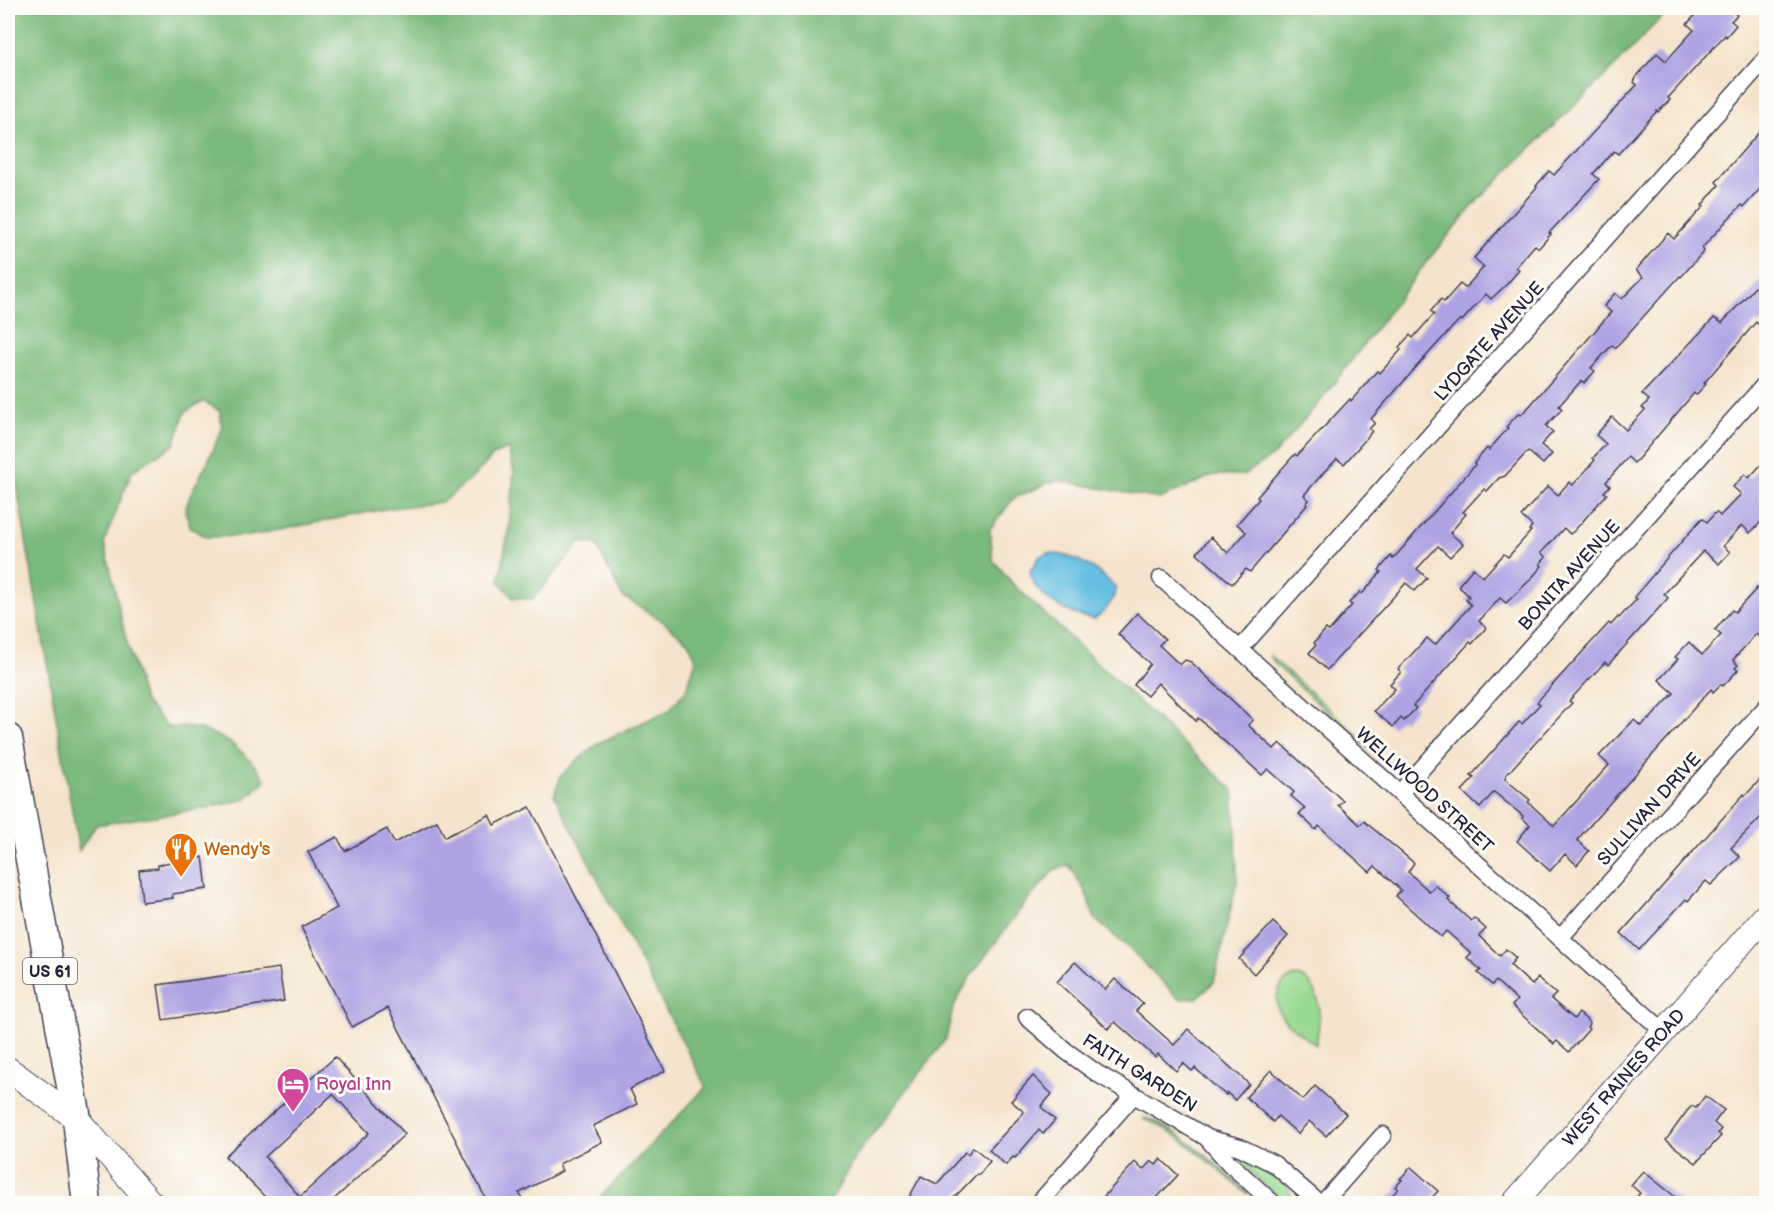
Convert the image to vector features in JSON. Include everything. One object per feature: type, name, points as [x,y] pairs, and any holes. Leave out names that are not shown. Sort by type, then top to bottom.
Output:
[{"type":"highway","name":"US 61","points":[[8,738],[77,1119],[87,1203]]},
{"type":"main road","name":"WEST RAINES ROAD","points":[[1513,1203],[1767,915]]},
{"type":"main road","points":[[8,1069],[77,1119],[152,1203]]},
{"type":"street","name":"LYDGATE AVENUE","points":[[1240,649],[1767,58]]},
{"type":"street","name":"BONITA AVENUE","points":[[1400,793],[1767,383]]},
{"type":"street","name":"WELLWOOD STREET","points":[[1161,578],[1663,1031]]},
{"type":"street","name":"SULLIVAN DRIVE","points":[[1560,938],[1767,707]]},
{"type":"street","name":"FAITH GARDEN","points":[[1027,1017],[1076,1059],[1133,1096],[1206,1137],[1240,1147],[1274,1164],[1321,1203]]},
{"type":"street","points":[[1038,1203],[1133,1096]]},
{"type":"street","points":[[1321,1203],[1383,1135]]},
{"type":"street","name":"FAITH GARDEN","points":[[1206,1137],[1228,1163],[1274,1203]]},
{"type":"green space","points":[[8,8],[1670,8],[1621,60],[1479,199],[1428,260],[1323,398],[1274,455],[1244,475],[1214,475],[1160,499],[1056,480],[1014,498],[990,529],[993,560],[1014,585],[1233,790],[1237,882],[1214,982],[1198,998],[1179,999],[1134,953],[1095,919],[1085,891],[1069,865],[1054,870],[1023,906],[972,974],[953,1008],[946,1039],[855,1157],[829,1204],[595,1203],[706,1087],[554,795],[561,776],[601,742],[669,710],[687,689],[696,659],[688,642],[658,618],[622,596],[596,544],[580,543],[533,599],[513,598],[499,581],[509,528],[514,472],[508,449],[495,454],[470,480],[442,502],[385,509],[249,536],[207,537],[191,528],[185,511],[191,493],[222,429],[220,411],[203,401],[185,412],[174,445],[132,471],[104,542],[126,639],[144,701],[168,727],[200,729],[229,742],[246,755],[265,780],[246,799],[207,808],[96,825],[79,851],[8,435]]},
{"type":"green space","points":[[1269,655],[1389,763],[1378,758],[1276,665]]},
{"type":"green space","points":[[1297,976],[1312,986],[1316,995],[1319,1026],[1316,1045],[1287,1023],[1278,1008],[1280,987],[1289,979]]},
{"type":"green space","points":[[1144,1118],[1169,1128],[1183,1138],[1248,1193],[1182,1140]]},
{"type":"green space","points":[[1234,1153],[1277,1176],[1284,1182],[1292,1199],[1288,1201],[1278,1197],[1232,1155]]},
{"type":"water","points":[[1048,553],[1067,556],[1085,563],[1116,588],[1111,602],[1102,613],[1094,619],[1075,614],[1054,603],[1038,589],[1032,580],[1030,571],[1040,556]]},
{"type":"building","points":[[1702,8],[1729,8],[1737,15],[1731,21],[1736,25],[1668,98],[1670,100],[1618,154],[1614,151],[1593,174],[1599,179],[1549,233],[1551,234],[1539,248],[1535,245],[1516,267],[1519,270],[1507,284],[1491,299],[1486,294],[1418,365],[1371,419],[1375,423],[1369,429],[1372,431],[1365,440],[1344,464],[1337,459],[1325,471],[1304,495],[1309,500],[1307,505],[1250,572],[1246,569],[1232,584],[1197,553],[1211,537],[1228,553],[1246,532],[1237,524],[1259,499],[1257,497],[1295,454],[1297,456],[1377,371],[1380,373],[1401,350],[1399,347],[1410,335],[1413,338],[1434,314],[1431,311],[1441,299],[1444,302],[1460,284],[1465,288],[1484,267],[1474,258],[1549,171],[1554,175],[1637,85],[1634,82],[1637,76],[1657,53],[1666,61],[1694,30],[1687,24]]},
{"type":"building","points":[[1767,123],[1767,181],[1744,207],[1742,205],[1728,219],[1702,248],[1704,251],[1681,277],[1615,348],[1612,345],[1591,368],[1595,371],[1584,383],[1581,381],[1559,406],[1562,409],[1546,426],[1553,432],[1541,445],[1552,454],[1543,464],[1528,451],[1505,476],[1499,478],[1487,491],[1484,489],[1463,512],[1466,514],[1450,533],[1463,544],[1450,557],[1438,546],[1417,569],[1427,578],[1415,591],[1406,583],[1327,670],[1309,653],[1316,645],[1314,643],[1326,629],[1329,631],[1352,605],[1349,603],[1360,592],[1362,594],[1391,556],[1393,559],[1475,465],[1474,463],[1487,448],[1489,450],[1508,428],[1506,427],[1519,413],[1521,415],[1527,409],[1595,331],[1611,312],[1604,306],[1615,293],[1622,299],[1643,277],[1636,270],[1668,233],[1674,239],[1704,206],[1702,205],[1719,185],[1716,182]]},
{"type":"building","points":[[1767,274],[1767,317],[1759,325],[1756,322],[1704,383],[1706,384],[1696,395],[1694,393],[1638,459],[1634,463],[1628,457],[1606,482],[1610,486],[1604,492],[1607,494],[1574,531],[1570,534],[1564,528],[1541,553],[1546,557],[1540,564],[1542,566],[1529,581],[1506,603],[1500,598],[1479,621],[1486,628],[1472,644],[1470,642],[1413,706],[1416,708],[1404,721],[1401,718],[1393,727],[1374,711],[1395,689],[1390,684],[1401,672],[1398,669],[1427,638],[1435,645],[1471,605],[1466,600],[1469,596],[1458,586],[1473,568],[1483,577],[1504,554],[1508,557],[1531,531],[1529,530],[1532,526],[1521,516],[1548,486],[1558,495],[1569,482],[1573,485],[1606,444],[1596,435],[1612,417],[1626,430],[1645,410],[1642,408],[1649,400],[1642,394],[1714,318],[1722,323]]},
{"type":"building","points":[[1767,458],[1767,516],[1750,533],[1742,525],[1723,546],[1730,552],[1719,564],[1703,551],[1664,594],[1668,598],[1608,665],[1605,662],[1569,701],[1572,703],[1506,775],[1505,779],[1530,800],[1528,802],[1554,826],[1609,765],[1599,756],[1634,720],[1641,726],[1674,693],[1659,680],[1678,659],[1675,657],[1689,642],[1702,655],[1721,635],[1715,630],[1732,610],[1735,612],[1759,586],[1767,592],[1767,644],[1756,634],[1733,660],[1738,665],[1735,668],[1738,670],[1723,686],[1721,684],[1713,692],[1711,689],[1577,840],[1589,851],[1577,865],[1565,854],[1550,871],[1517,841],[1530,825],[1522,818],[1523,816],[1494,792],[1480,808],[1462,791],[1474,778],[1471,776],[1519,722],[1522,724],[1540,704],[1537,702],[1556,681],[1609,623],[1611,625],[1637,599],[1634,597],[1702,518],[1707,522],[1716,512],[1720,516],[1741,494],[1733,487],[1745,474],[1749,478]]},
{"type":"building","points":[[1137,613],[1165,639],[1159,645],[1180,665],[1185,660],[1191,662],[1253,720],[1248,725],[1274,749],[1280,743],[1343,801],[1338,805],[1360,825],[1364,821],[1414,863],[1408,872],[1430,892],[1435,885],[1471,921],[1474,918],[1486,929],[1479,936],[1500,956],[1506,949],[1516,958],[1510,965],[1532,985],[1538,978],[1556,994],[1551,999],[1574,1019],[1579,1013],[1590,1023],[1587,1027],[1589,1029],[1569,1052],[1557,1041],[1554,1044],[1512,1006],[1517,1000],[1496,981],[1492,985],[1478,973],[1481,970],[1467,958],[1471,953],[1446,931],[1441,937],[1396,896],[1401,890],[1375,866],[1370,872],[1319,826],[1316,830],[1299,814],[1305,808],[1291,796],[1294,792],[1268,769],[1262,775],[1198,718],[1196,721],[1158,683],[1147,696],[1134,685],[1150,664],[1118,634]]},
{"type":"building","points":[[1767,772],[1767,811],[1731,848],[1740,857],[1711,885],[1706,881],[1688,901],[1686,899],[1639,950],[1621,933],[1744,794],[1745,796]]},
{"type":"building","points":[[530,807],[665,1071],[630,1089],[637,1104],[593,1126],[602,1142],[559,1164],[562,1171],[519,1193],[525,1203],[488,1203],[388,1008],[352,1027],[301,927],[337,908],[308,852],[337,837],[345,851],[387,829],[394,843],[437,821],[445,837],[489,815],[494,825]]},
{"type":"building","name":"Wendy's","points":[[199,856],[199,858],[203,857],[207,889],[172,894],[173,898],[142,902],[139,870],[158,868],[158,865],[170,862],[170,860]]},
{"type":"building","points":[[1273,922],[1288,936],[1254,974],[1239,959]]},
{"type":"building","points":[[1075,962],[1105,990],[1115,979],[1143,1004],[1136,1011],[1174,1045],[1188,1029],[1249,1084],[1235,1100],[1218,1089],[1195,1068],[1192,1071],[1183,1063],[1176,1071],[1158,1054],[1155,1057],[1115,1022],[1108,1029],[1057,982]]},
{"type":"building","points":[[279,968],[284,1001],[163,1020],[158,985]]},
{"type":"building","name":"Royal Inn","points":[[335,1057],[405,1134],[330,1203],[271,1203],[225,1156]],"holes":[[[333,1094],[369,1133],[300,1197],[265,1157]]]},
{"type":"building","points":[[1271,1070],[1303,1100],[1315,1086],[1346,1114],[1326,1136],[1309,1121],[1298,1134],[1278,1116],[1273,1122],[1246,1097]]},
{"type":"building","points":[[1033,1076],[1052,1094],[1041,1107],[1055,1120],[1043,1134],[1039,1130],[1006,1165],[989,1150],[1024,1112],[1011,1101]]},
{"type":"building","points":[[1705,1096],[1724,1110],[1714,1123],[1721,1129],[1718,1133],[1721,1136],[1696,1163],[1666,1140],[1687,1111],[1692,1106],[1696,1108]]},
{"type":"building","points":[[973,1147],[990,1161],[979,1175],[977,1174],[949,1203],[906,1203],[921,1176],[937,1184],[965,1152],[968,1154]]},
{"type":"building","points":[[1161,1159],[1178,1175],[1152,1203],[1098,1203],[1135,1162],[1143,1170],[1151,1161],[1156,1165]]},
{"type":"building","points":[[1411,1167],[1438,1191],[1427,1203],[1385,1203],[1398,1189],[1395,1187]]},
{"type":"building","points":[[1643,1171],[1683,1203],[1632,1203],[1640,1193],[1631,1185]]},
{"type":"place","name":"Wendy's","points":[[181,878]]},
{"type":"place","name":"Royal Inn","points":[[293,1113]]}]
